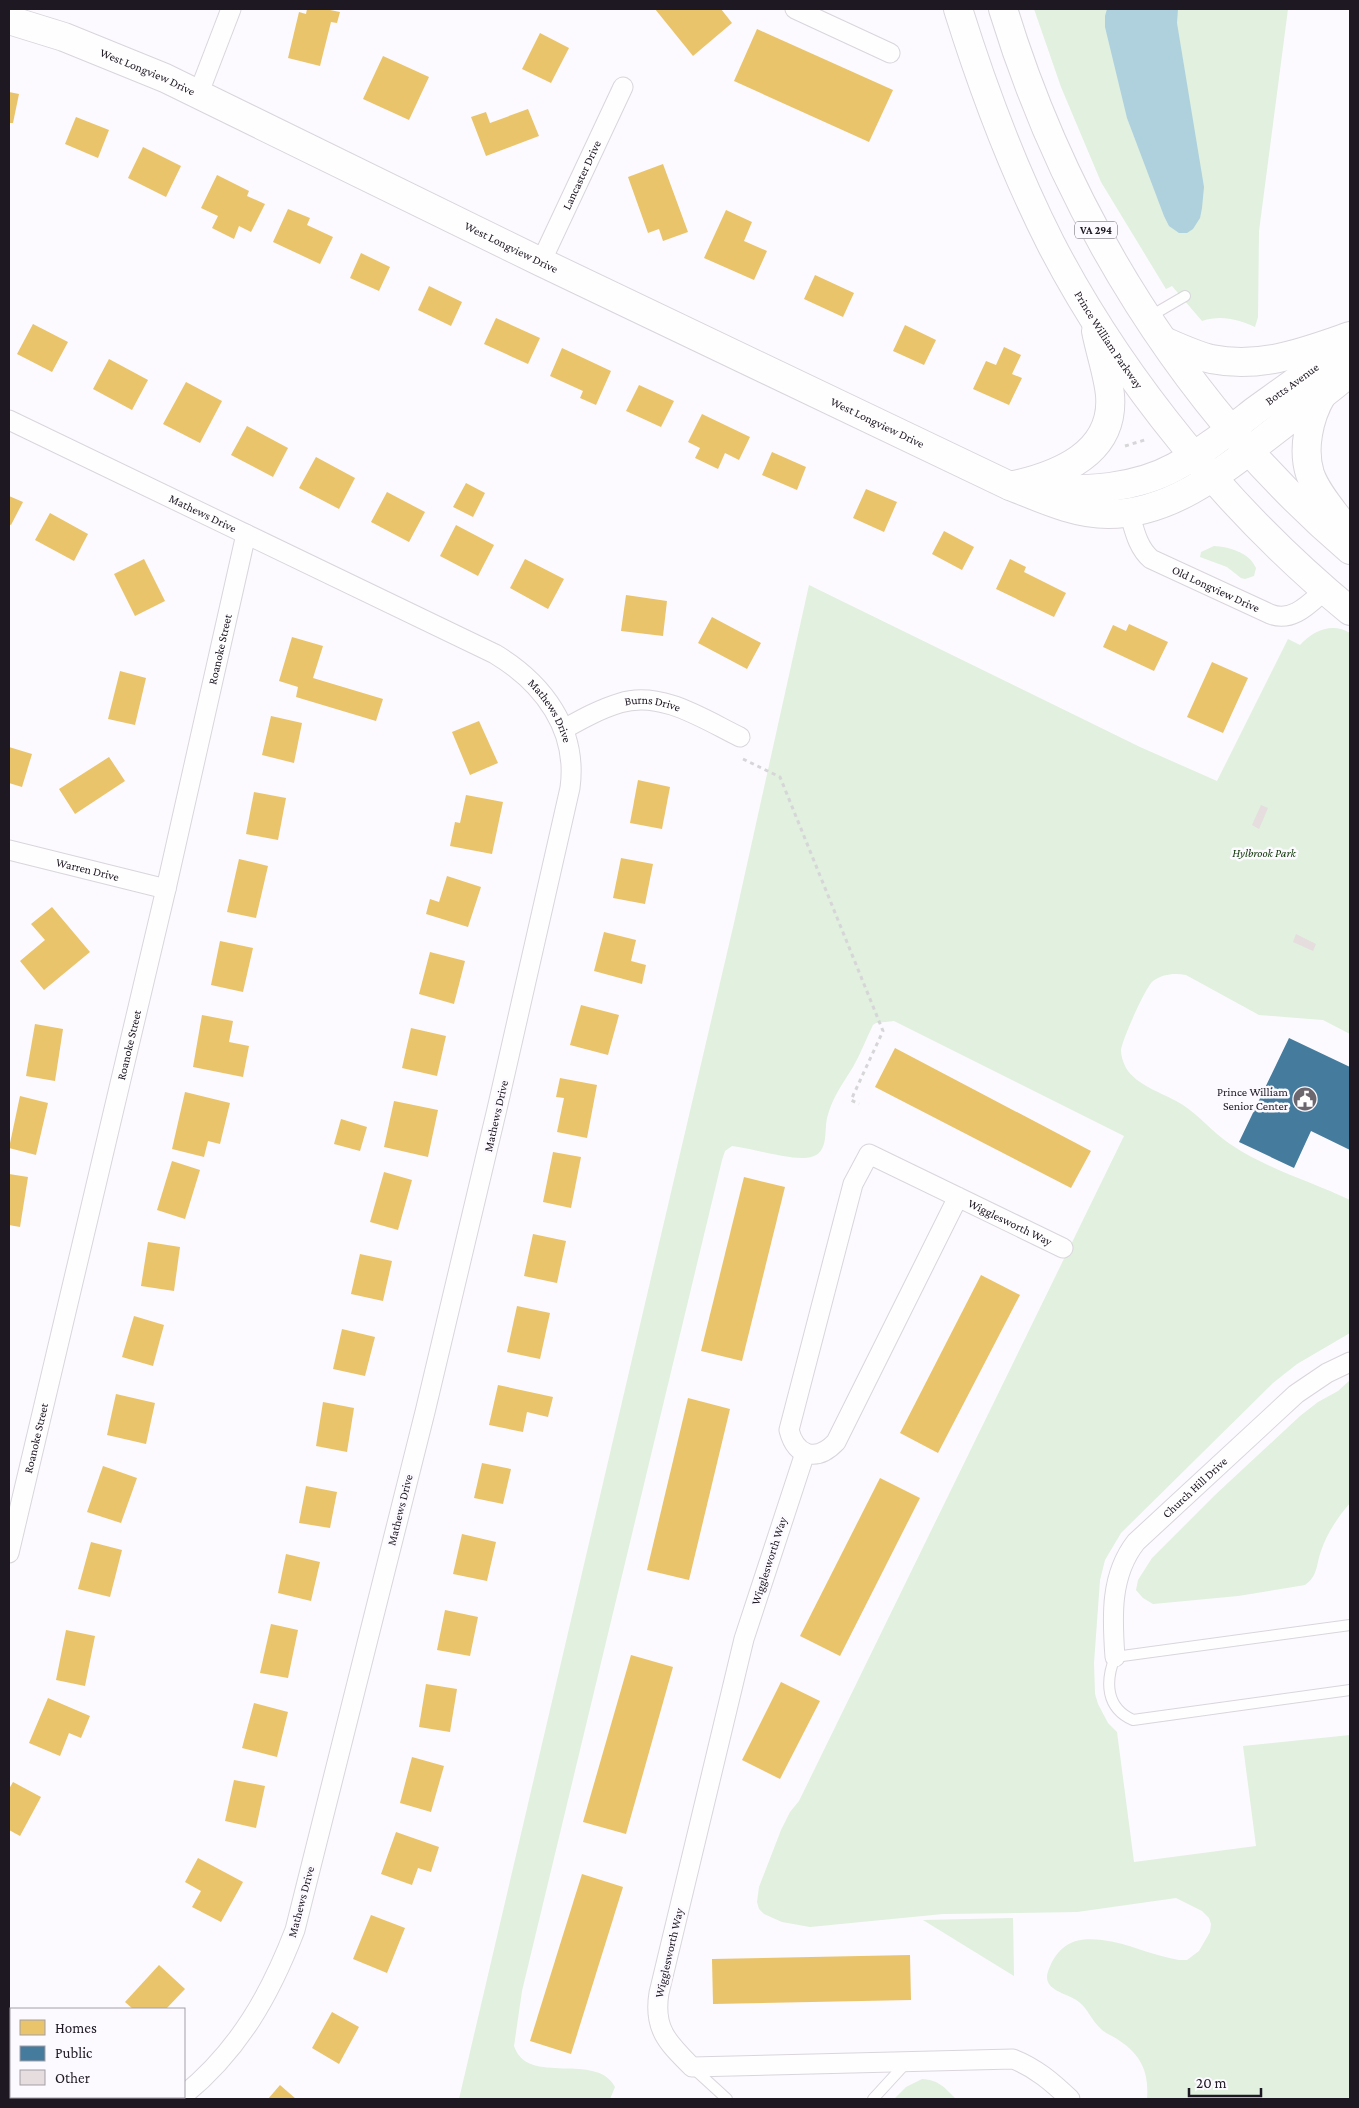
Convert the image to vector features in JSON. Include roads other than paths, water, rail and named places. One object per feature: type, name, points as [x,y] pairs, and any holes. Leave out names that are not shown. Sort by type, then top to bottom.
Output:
[{"type":"main road","name":"Prince William Parkway","points":[[958,9],[995,117],[1028,196],[1052,245],[1092,315],[1123,362],[1195,455],[1247,516],[1324,590],[1350,611]]},
{"type":"main road","name":"VA 294","points":[[1003,9],[1036,103],[1071,183],[1112,259],[1148,318],[1192,379],[1250,450],[1350,550]]},
{"type":"main road","name":"West Longview Drive","points":[[9,20],[113,55],[1010,486],[1068,508],[1108,514],[1129,512],[1178,497],[1214,477],[1250,450]]},
{"type":"main road","points":[[1010,486],[1036,481],[1061,471],[1083,457],[1100,436],[1110,408],[1110,394],[1092,315]]},
{"type":"main road","points":[[1164,341],[1194,354],[1212,359],[1254,362],[1274,360],[1298,354],[1350,337]]},
{"type":"main road","name":"Botts Avenue","points":[[1232,428],[1350,337]]},
{"type":"main road","points":[[1250,450],[1350,372]]},
{"type":"main road","points":[[1322,395],[1315,407],[1309,429],[1308,459],[1310,473],[1316,487],[1350,534]]},
{"type":"main road","name":"West Longview Drive","points":[[1010,486],[1065,490],[1121,485],[1173,468],[1195,455],[1232,428]]},
{"type":"street","points":[[198,95],[232,9]]},
{"type":"street","points":[[795,9],[890,53]]},
{"type":"street","name":"Lancaster Drive","points":[[541,262],[623,87]]},
{"type":"street","name":"Mathews Drive","points":[[9,420],[473,642],[508,662],[520,670],[540,690],[564,729],[571,754],[570,788],[498,1109],[295,1930],[279,1972],[257,2012],[225,2055],[185,2094]]},
{"type":"street","name":"Old Longview Drive","points":[[1129,512],[1143,551],[1151,559],[1270,614],[1285,618],[1309,604],[1324,590]]},
{"type":"street","name":"Roanoke Street","points":[[9,1553],[166,889],[246,534]]},
{"type":"street","name":"Burns Drive","points":[[564,729],[621,702],[642,700],[675,706],[740,737]]},
{"type":"street","name":"Warren Drive","points":[[9,850],[166,889]]},
{"type":"street","name":"Wigglesworth Way","points":[[958,1197],[836,1442],[828,1451],[816,1455],[805,1453],[792,1442],[789,1430],[853,1184],[869,1154],[958,1197],[1063,1248]]},
{"type":"street","name":"Church Hill Drive","points":[[1115,1657],[1112,1618],[1120,1567],[1136,1542],[1296,1394],[1327,1373],[1350,1362]]},
{"type":"street","name":"Wigglesworth Way","points":[[692,2067],[671,2047],[661,2031],[657,2012],[659,1993],[744,1639],[805,1453]]},
{"type":"street","points":[[692,2067],[1013,2059],[1026,2064],[1046,2077],[1070,2099]]},
{"type":"lane","points":[[1148,318],[1186,296]]},
{"type":"lane","points":[[1350,1625],[1115,1657],[1110,1668],[1108,1682],[1110,1698],[1120,1713],[1133,1720],[1350,1690]]},
{"type":"lane","points":[[873,2099],[907,2062]]},
{"type":"lane","points":[[692,2067],[727,2099]]},
{"type":"water","points":[[1107,9],[1178,9],[1177,23],[1204,187],[1200,218],[1193,229],[1187,233],[1179,233],[1169,226],[1127,118],[1105,27]]},
{"type":"place","name":"Prince William Senior Center","points":[[1305,1099]]},
{"type":"park label","name":"Hylbrook Park","points":[[1264,853]]}]
